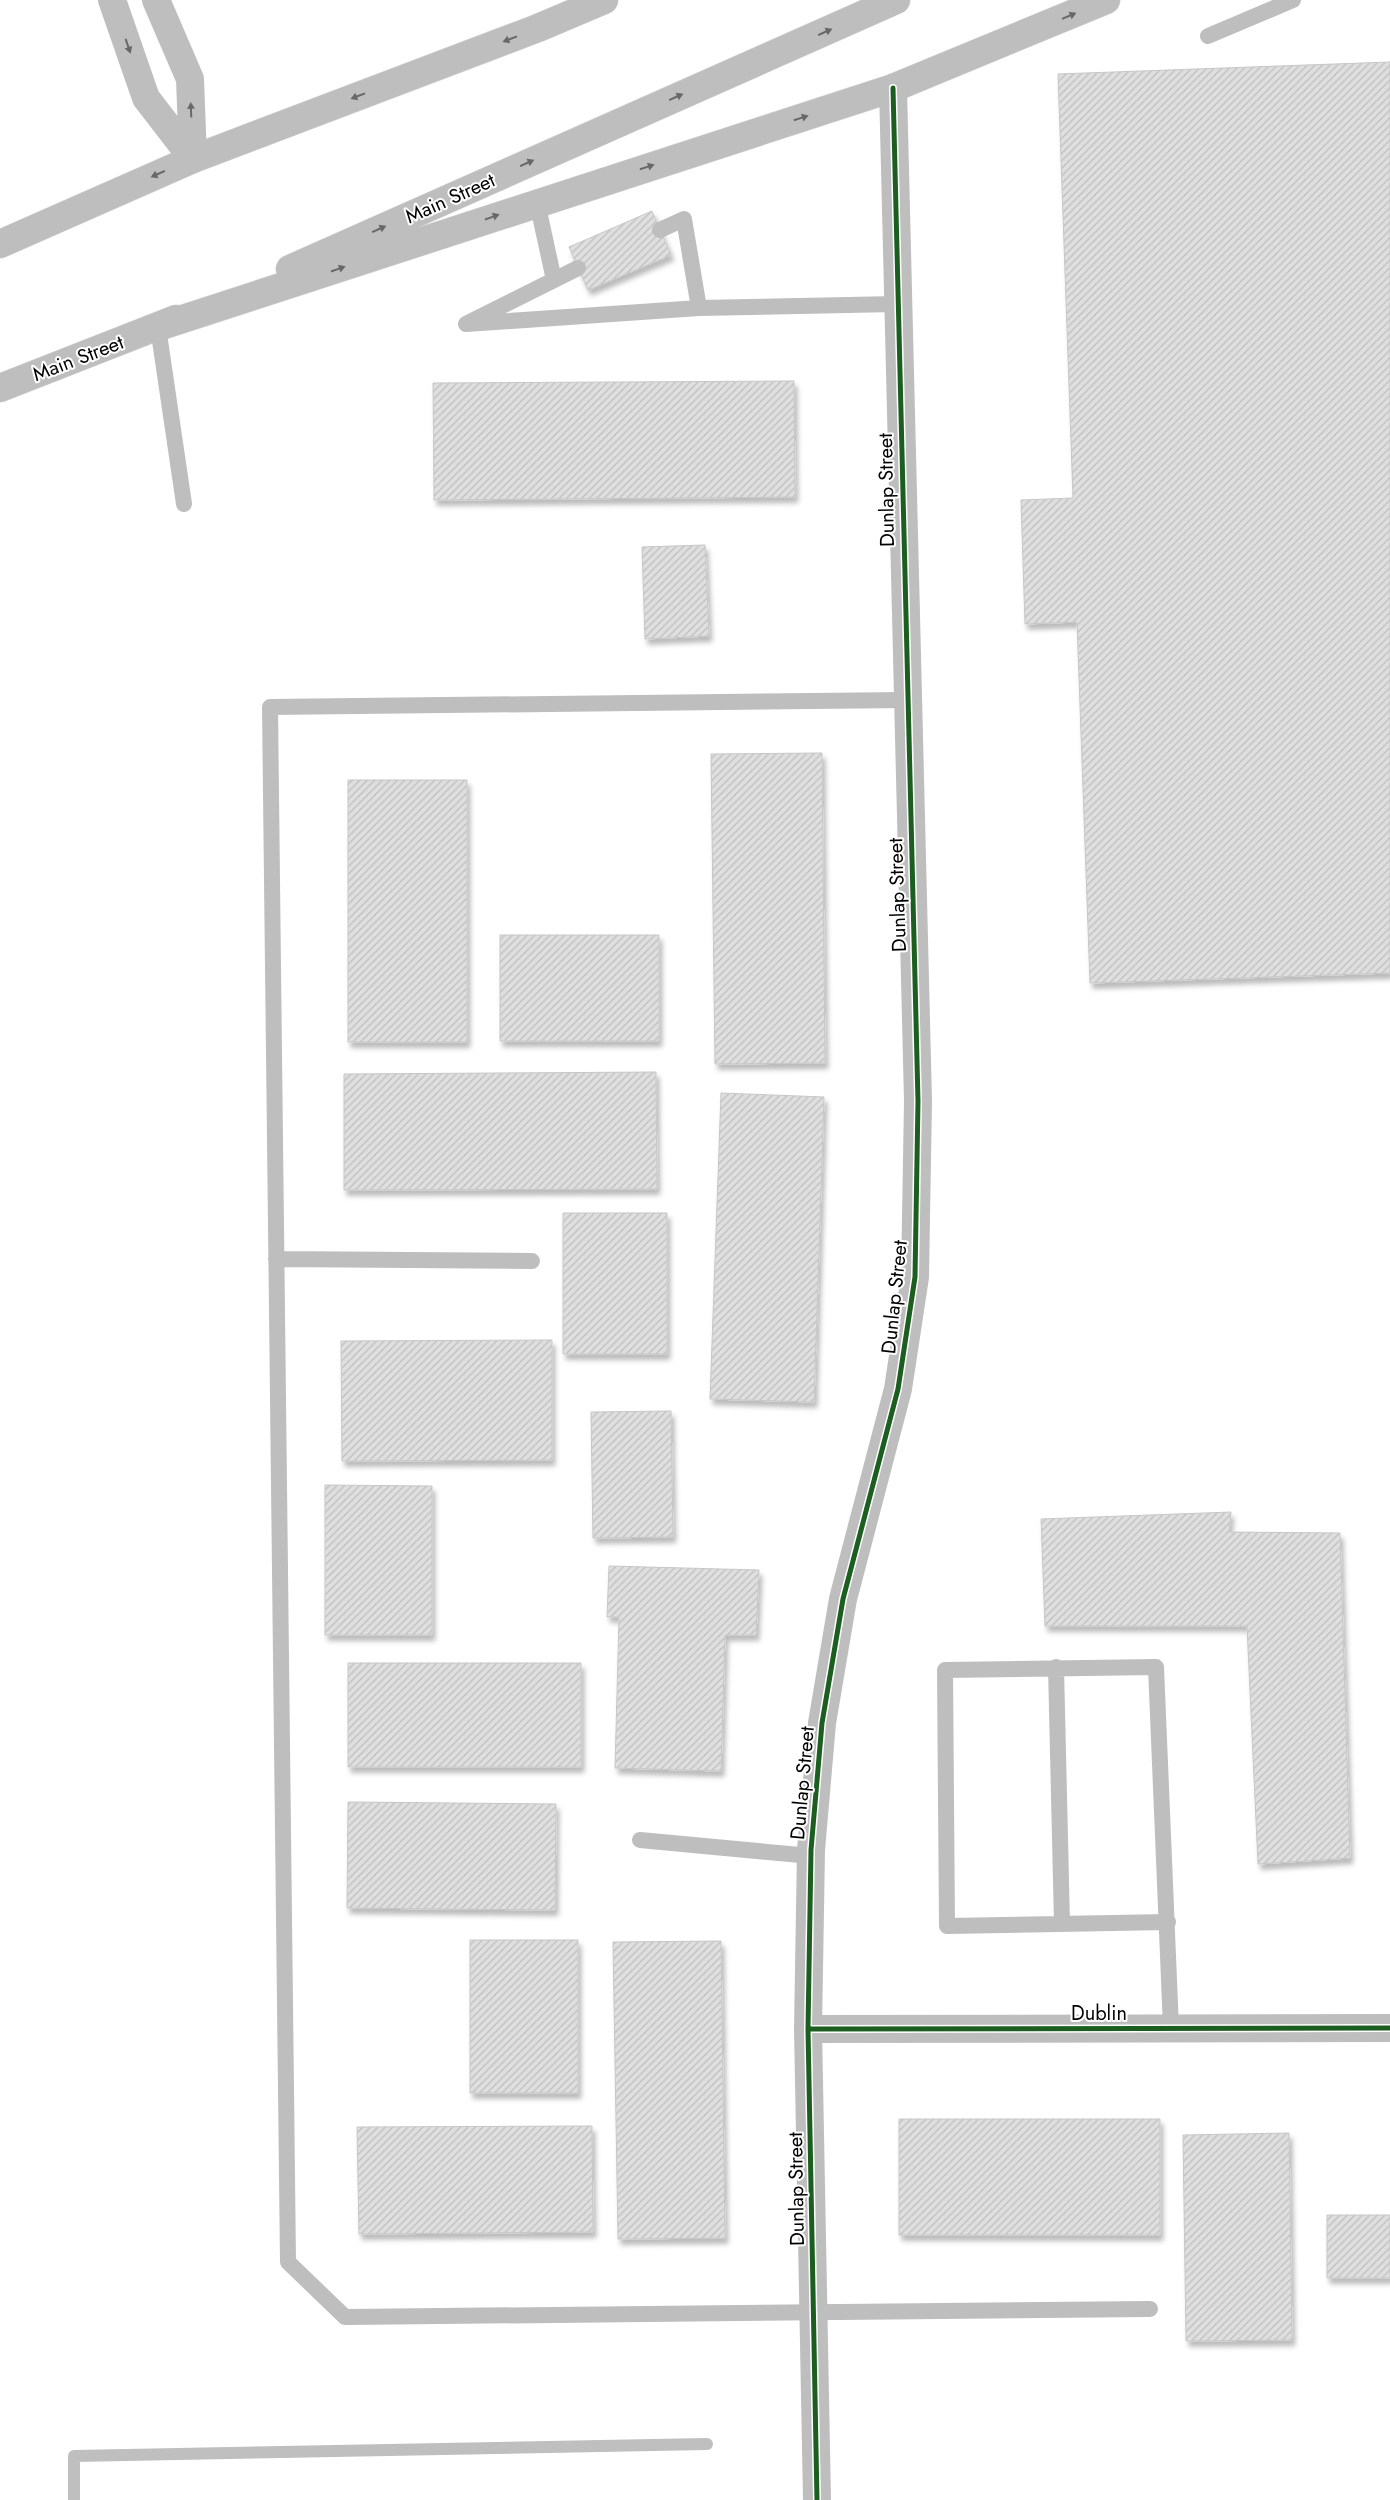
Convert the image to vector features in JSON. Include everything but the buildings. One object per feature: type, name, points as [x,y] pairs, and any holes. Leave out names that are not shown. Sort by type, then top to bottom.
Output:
[{"type":"main road","points":[[112,0],[146,98],[193,159]]},
{"type":"main road","points":[[156,0],[190,79],[193,159]]},
{"type":"main road","points":[[538,28],[592,0]]},
{"type":"main road","points":[[0,244],[193,159],[538,28],[604,0]]},
{"type":"main road","name":"Main Street","points":[[0,388],[158,327],[896,0]]},
{"type":"main road","points":[[158,327],[537,202],[893,88],[1106,0]]},
{"type":"main road","name":"Dunlap Street","points":[[817,2500],[808,2029],[811,1856],[822,1723],[843,1599],[898,1389],[915,1277],[918,1102],[906,700],[893,88]]},
{"type":"main road","name":"Dublin","points":[[808,2029],[1390,2028]]},
{"type":"lane","points":[[1208,36],[1294,0]]},
{"type":"lane","points":[[537,202],[554,280]]},
{"type":"lane","points":[[660,230],[684,219],[699,308]]},
{"type":"lane","points":[[578,268],[466,324],[699,308],[897,304]]},
{"type":"lane","points":[[158,327],[184,504]]},
{"type":"lane","points":[[906,700],[270,707],[288,2262],[345,2317],[814,2314],[1150,2309]]},
{"type":"lane","points":[[276,1259],[532,1262]]},
{"type":"lane","points":[[1056,1667],[1062,1924]]},
{"type":"lane","points":[[1168,1922],[947,1926],[945,1670],[1156,1667],[1168,1922],[1171,2028]]},
{"type":"lane","points":[[640,1840],[811,1856]]},
{"type":"waterway","points":[[74,2500],[74,2456],[707,2444]]},
{"type":"cycle path","points":[[817,2500],[808,2029],[811,1850],[822,1723],[843,1599],[898,1389],[915,1277],[918,1101],[893,88]]},
{"type":"cycle path","points":[[808,2029],[1390,2028]]}]
